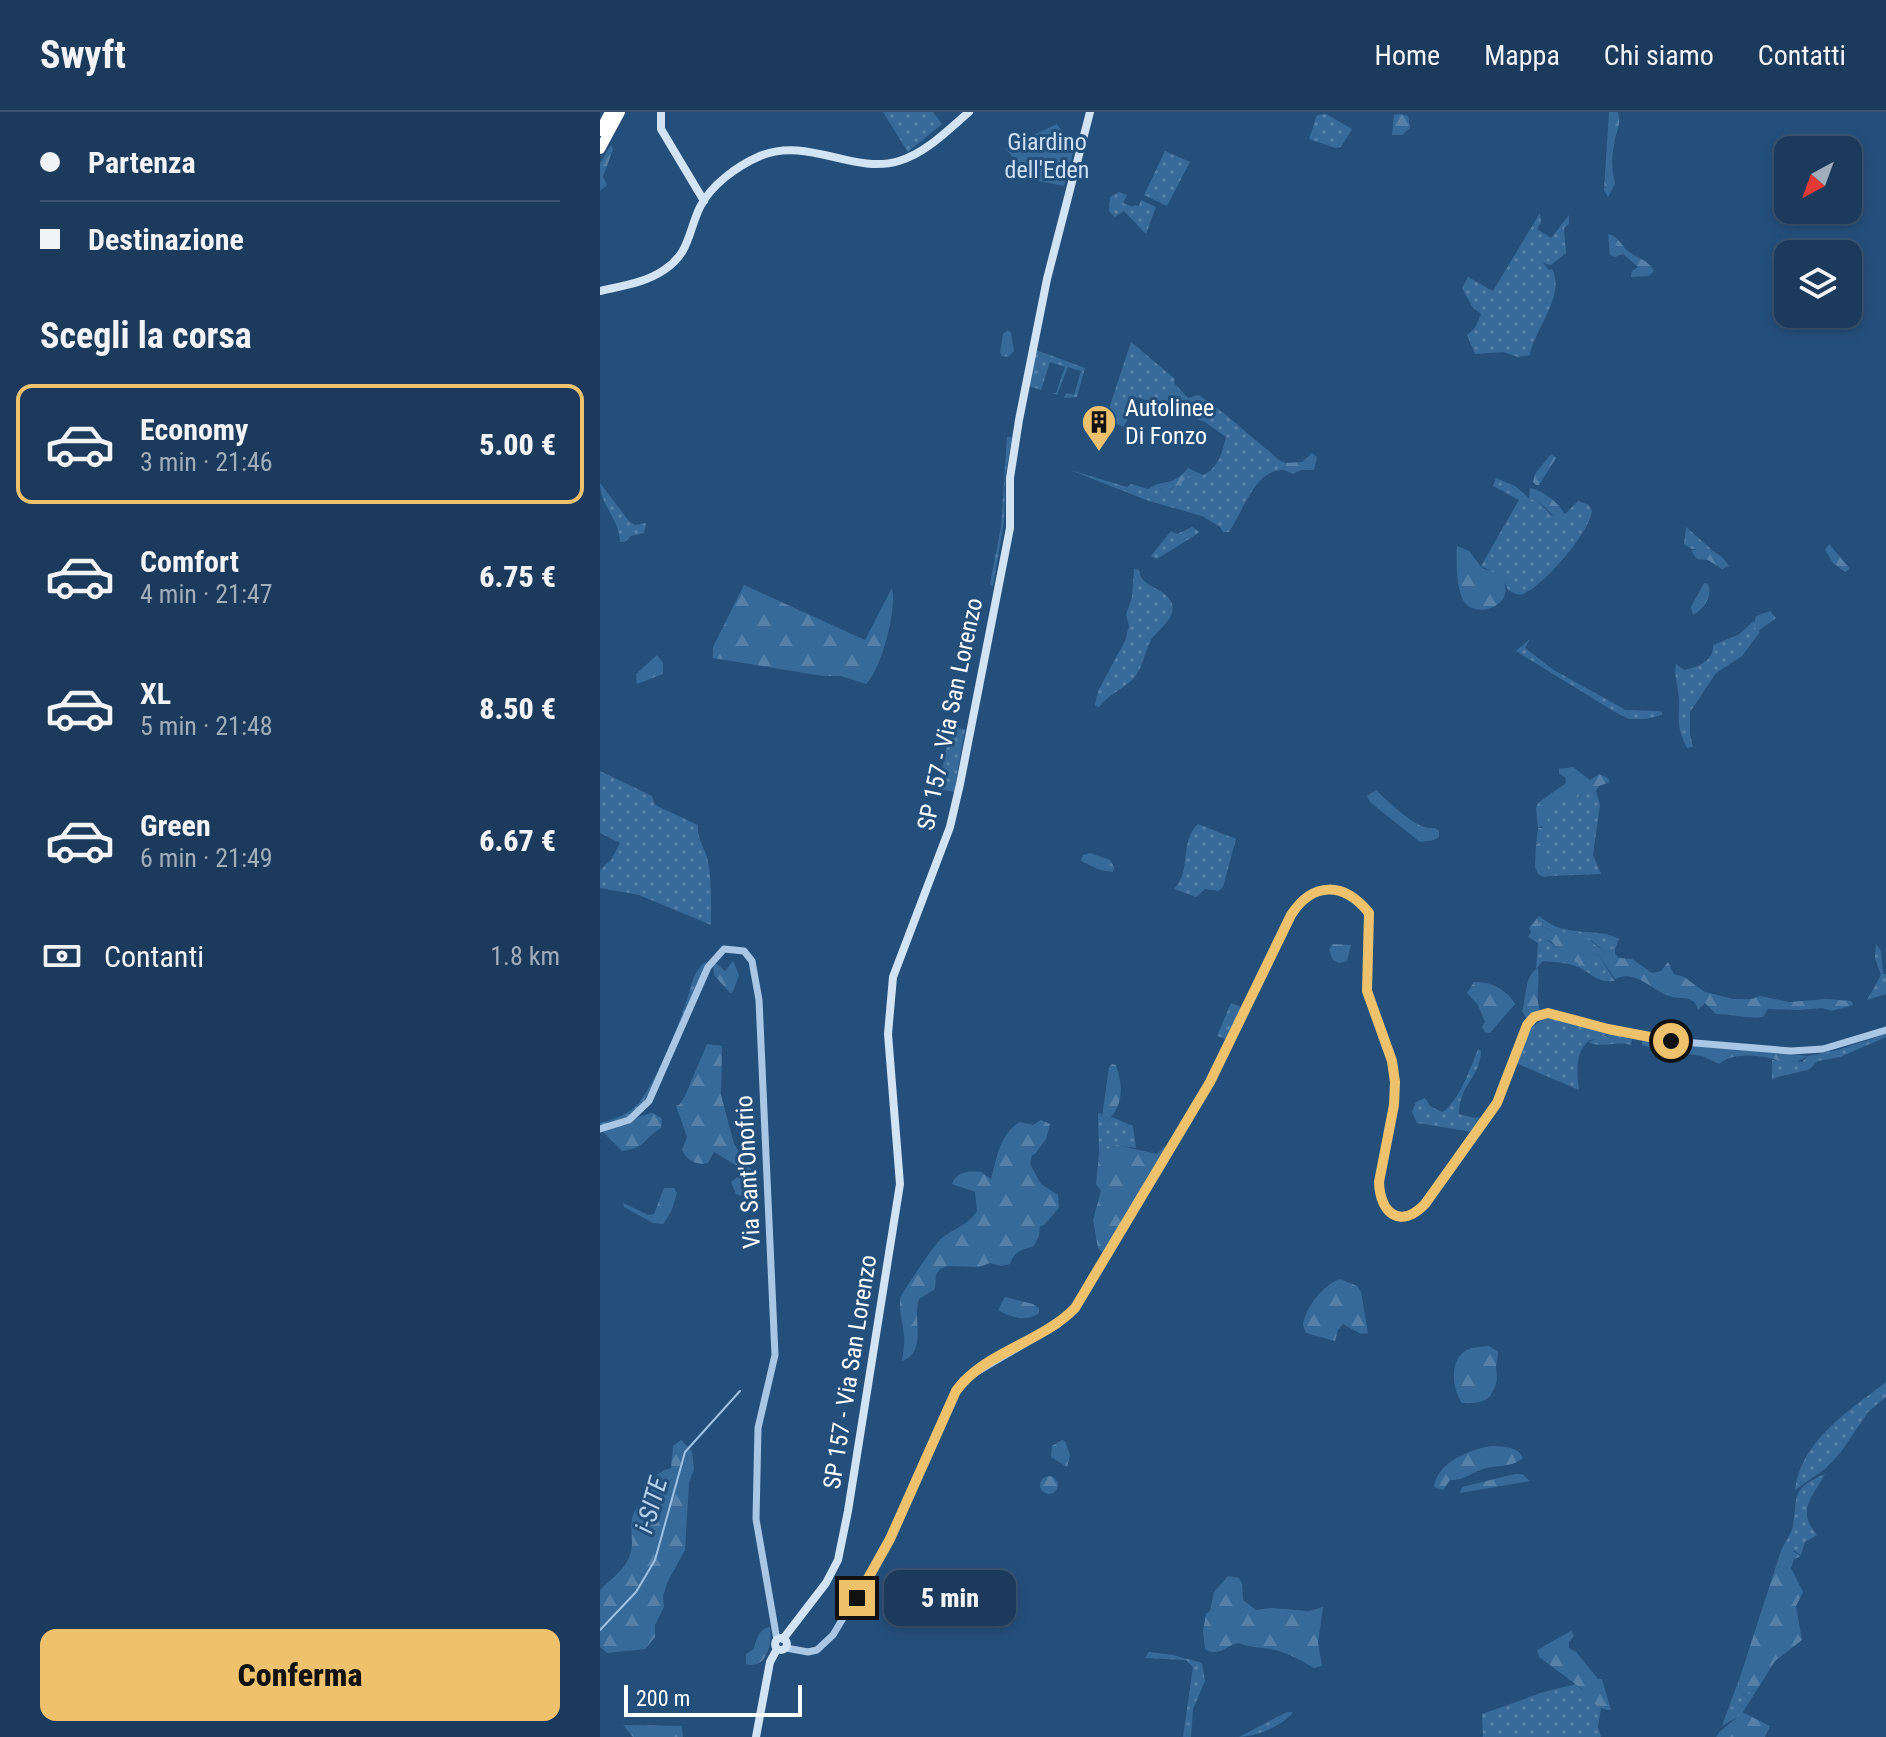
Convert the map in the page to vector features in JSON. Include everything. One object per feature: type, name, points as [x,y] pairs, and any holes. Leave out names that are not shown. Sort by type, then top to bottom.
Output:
[{"type":"highway","points":[[600,131],[610,112]]},
{"type":"highway","points":[[600,149],[620,112]]},
{"type":"main road","points":[[661,112],[661,129],[704,201]]},
{"type":"main road","points":[[600,291],[641,281],[666,269],[684,250],[704,201],[737,168],[778,150],[824,153],[859,161],[895,162],[921,151],[969,112]]},
{"type":"main road","name":"SP 157 - Via San Lorenzo","points":[[756,1737],[770,1662],[826,1583],[838,1560],[900,1184],[888,1034],[893,977],[950,827],[960,784],[1010,528],[1010,478],[1019,420],[1047,279],[1090,112]]},
{"type":"street","points":[[781,1644],[808,1652],[817,1650],[833,1635],[890,1539],[948,1406],[963,1380],[1047,1331],[1075,1308],[1210,1082],[1291,915],[1309,894],[1319,890],[1347,894],[1360,902],[1369,913],[1367,991],[1392,1061],[1395,1082],[1379,1193],[1386,1209],[1401,1218],[1418,1211],[1425,1204],[1497,1103],[1527,1025],[1540,1014],[1559,1015],[1608,1029],[1671,1041],[1791,1051],[1823,1049],[1886,1030]]},
{"type":"street","name":"Via Sant'Onofrio","points":[[600,1129],[629,1120],[649,1101],[708,967],[724,949],[744,951],[752,961],[759,1000],[775,1355],[758,1428],[756,1519],[781,1644]]},
{"type":"green space","points":[[883,112],[933,112],[942,124],[908,152]]},
{"type":"green space","points":[[1609,112],[1618,112],[1619,121],[1612,155],[1615,184],[1608,197],[1604,190]]},
{"type":"green space","points":[[1326,114],[1352,129],[1341,147],[1335,148],[1309,139],[1317,115]]},
{"type":"green space","points":[[1394,115],[1408,116],[1410,128],[1402,135],[1392,135]]},
{"type":"green space","name":"Giardino dell'Eden","points":[[1057,124],[1068,141],[1076,142],[1064,186],[1028,179],[1006,148]]},
{"type":"green space","points":[[611,145],[613,149],[603,177],[607,185],[600,191],[600,163]]},
{"type":"green space","points":[[1165,151],[1190,162],[1167,206],[1144,195]]},
{"type":"green space","points":[[1119,192],[1127,195],[1123,203],[1139,206],[1141,200],[1156,207],[1146,234],[1124,211],[1115,217],[1109,211],[1110,197]]},
{"type":"green space","points":[[1540,213],[1541,222],[1537,229],[1551,238],[1569,215],[1569,224],[1564,228],[1566,253],[1551,265],[1543,263],[1549,270],[1552,269],[1555,290],[1530,355],[1518,357],[1503,352],[1475,354],[1467,335],[1475,328],[1481,314],[1473,308],[1462,288],[1468,277],[1493,291]]},
{"type":"green space","points":[[1608,234],[1654,271],[1649,276],[1631,277],[1632,271],[1638,267],[1623,254],[1610,255]]},
{"type":"green space","points":[[1008,330],[1014,351],[1008,357],[1000,352],[1003,334]]},
{"type":"green space","points":[[1131,342],[1175,379],[1174,383],[1188,398],[1199,395],[1286,463],[1284,470],[1274,471],[1258,483],[1229,532],[1223,532],[1202,516],[1149,501],[1070,470],[1127,487],[1131,484],[1148,489],[1157,484],[1160,490],[1165,490],[1179,485],[1194,471],[1203,475],[1219,459],[1226,437],[1205,422],[1137,397],[1124,427],[1109,421],[1109,409]]},
{"type":"green space","points":[[1036,350],[1085,368],[1077,397],[1064,398],[1066,393],[1074,395],[1081,371],[1068,367],[1057,395],[1052,393],[1056,393],[1065,367],[1050,362],[1041,390],[1028,386]]},
{"type":"green space","points":[[1007,437],[1012,437],[1005,478],[1004,522],[993,586],[990,584],[1001,527]]},
{"type":"green space","points":[[1312,453],[1317,457],[1314,470],[1301,470],[1293,474],[1284,470],[1286,463],[1302,462]]},
{"type":"green space","points":[[1551,454],[1556,458],[1539,485],[1536,485],[1533,482],[1535,474]]},
{"type":"green space","points":[[1188,468],[1194,471],[1179,485],[1165,491],[1156,488],[1157,484],[1178,478]]},
{"type":"green space","points":[[1496,478],[1515,486],[1530,499],[1537,500],[1551,515],[1566,517],[1565,514],[1578,501],[1589,505],[1592,511],[1583,532],[1565,557],[1533,588],[1521,595],[1508,590],[1501,578],[1481,566],[1519,500],[1493,486]]},
{"type":"green space","points":[[600,483],[629,521],[635,525],[646,523],[644,533],[620,542]]},
{"type":"green space","points":[[1530,488],[1551,498],[1566,517],[1556,518],[1537,500],[1529,499]]},
{"type":"green space","points":[[1192,527],[1200,532],[1157,559],[1151,556],[1171,531],[1177,534]]},
{"type":"green space","points":[[1686,527],[1711,549],[1692,549],[1684,544]]},
{"type":"green space","points":[[1829,544],[1850,569],[1845,572],[1833,563],[1825,550]]},
{"type":"green space","points":[[1457,546],[1469,551],[1482,568],[1501,575],[1505,594],[1495,606],[1479,610],[1465,603],[1458,584]]},
{"type":"green space","points":[[1702,547],[1718,554],[1729,566],[1722,569],[1708,560],[1697,559],[1691,551]]},
{"type":"green space","points":[[1134,569],[1139,570],[1144,581],[1169,598],[1173,609],[1166,624],[1151,640],[1136,676],[1099,707],[1095,705],[1098,691],[1125,641],[1129,626],[1126,615],[1132,597]]},
{"type":"green space","points":[[1704,583],[1708,584],[1708,598],[1693,615],[1691,607]]},
{"type":"green space","points":[[744,585],[865,640],[892,588],[887,638],[878,665],[866,684],[841,676],[823,676],[713,658],[713,647]]},
{"type":"green space","points":[[1770,611],[1776,618],[1758,631],[1754,624],[1756,616]]},
{"type":"green space","points":[[1754,621],[1760,632],[1742,656],[1716,673],[1690,712],[1693,747],[1687,748],[1679,725],[1676,664],[1684,670],[1700,665],[1711,655],[1713,645],[1738,635]]},
{"type":"green space","points":[[1530,639],[1525,648],[1552,669],[1626,710],[1658,711],[1662,715],[1629,719],[1615,712],[1516,651]]},
{"type":"green space","points":[[657,655],[663,663],[663,674],[637,684],[636,674]]},
{"type":"green space","points":[[951,725],[965,730],[954,792],[938,789]]},
{"type":"green space","points":[[1573,767],[1590,780],[1599,774],[1610,782],[1599,786],[1596,791],[1574,798],[1566,799],[1564,796],[1558,808],[1546,805],[1548,823],[1538,828],[1538,803],[1566,783],[1559,769]]},
{"type":"green space","points":[[600,771],[652,796],[655,805],[698,825],[710,873],[711,925],[639,895],[600,888],[600,870],[611,860],[620,843],[600,833]]},
{"type":"green space","points":[[1376,790],[1412,821],[1435,828],[1439,831],[1439,837],[1420,842],[1370,802],[1367,796]]},
{"type":"green space","points":[[1588,791],[1596,791],[1600,805],[1593,855],[1601,874],[1549,876],[1543,847],[1539,842],[1536,845],[1546,805],[1553,808],[1565,795],[1579,797]]},
{"type":"green space","points":[[1198,824],[1236,839],[1223,887],[1218,891],[1205,889],[1196,897],[1174,889],[1183,874],[1189,839]]},
{"type":"green space","points":[[1542,840],[1549,876],[1544,877],[1538,874],[1535,867],[1536,845]]},
{"type":"green space","points":[[1090,853],[1110,860],[1113,872],[1081,861],[1083,855]]},
{"type":"green space","points":[[1539,916],[1560,928],[1601,933],[1619,939],[1615,949],[1605,952],[1592,941],[1554,933],[1538,923]]},
{"type":"green space","points":[[1539,916],[1538,923],[1554,933],[1568,932],[1585,937],[1605,952],[1615,949],[1619,958],[1632,959],[1652,973],[1661,971],[1668,962],[1674,974],[1684,977],[1705,992],[1733,999],[1760,996],[1789,1002],[1826,999],[1851,1001],[1853,1005],[1832,1011],[1822,1008],[1768,1009],[1763,1017],[1716,1014],[1705,1003],[1698,1010],[1693,1001],[1675,998],[1630,976],[1615,979],[1598,954],[1592,955],[1586,968],[1562,954],[1552,942],[1538,936],[1528,937],[1531,932],[1529,928]]},
{"type":"green space","points":[[1538,936],[1582,965],[1592,955],[1598,954],[1615,981],[1601,980],[1564,963],[1543,961],[1536,969],[1538,943],[1532,939]]},
{"type":"green space","points":[[1333,944],[1351,945],[1347,961],[1339,963],[1333,960],[1329,949]]},
{"type":"green space","points":[[1876,944],[1881,951],[1883,974],[1886,974],[1886,994],[1867,1000],[1881,975],[1875,958]]},
{"type":"green space","points":[[707,961],[652,1087],[639,1109],[627,1117],[600,1126],[600,1123],[630,1111],[638,1104],[659,1069],[696,974]]},
{"type":"green space","points":[[733,961],[739,975],[730,993],[714,975],[713,966],[716,963],[725,971]]},
{"type":"green space","points":[[1538,968],[1540,1011],[1527,1019],[1522,1011],[1527,987],[1530,976]]},
{"type":"green space","points":[[1474,982],[1498,987],[1515,1004],[1490,1033],[1482,1027],[1485,1022],[1478,1005],[1467,993]]},
{"type":"green space","points":[[1231,1003],[1243,1008],[1228,1040],[1217,1036]]},
{"type":"green space","points":[[1556,1018],[1608,1033],[1590,1040],[1581,1050],[1579,1090],[1516,1063],[1533,1026]]},
{"type":"green space","points":[[1611,1034],[1632,1039],[1631,1045],[1588,1042]]},
{"type":"green space","points":[[1886,1034],[1886,1037],[1840,1057],[1818,1061],[1808,1070],[1772,1080],[1772,1060],[1802,1062],[1808,1056]]},
{"type":"green space","points":[[1642,1040],[1808,1056],[1789,1066],[1774,1059],[1754,1056],[1734,1057],[1719,1064],[1702,1056],[1642,1045]]},
{"type":"green space","points":[[707,1044],[722,1046],[721,1095],[734,1144],[753,1172],[750,1176],[754,1185],[752,1192],[742,1196],[736,1194],[731,1182],[743,1173],[739,1167],[714,1152],[708,1163],[697,1163],[682,1150],[687,1137],[676,1106],[685,1096]]},
{"type":"green space","points":[[1478,1049],[1481,1051],[1480,1061],[1462,1095],[1459,1114],[1482,1117],[1472,1132],[1417,1123],[1412,1112],[1416,1102],[1425,1098],[1430,1106],[1442,1112],[1454,1101]]},
{"type":"green space","points":[[1112,1064],[1116,1065],[1121,1088],[1117,1109],[1107,1121],[1102,1117]]},
{"type":"green space","points":[[653,1113],[662,1119],[661,1128],[636,1148],[622,1151],[602,1131],[642,1116]]},
{"type":"green space","points":[[1101,1113],[1107,1121],[1112,1117],[1133,1126],[1136,1148],[1117,1145],[1099,1153],[1098,1114]]},
{"type":"green space","points":[[1041,1120],[1050,1124],[1046,1139],[1032,1155],[1030,1164],[1041,1184],[1058,1195],[1059,1208],[1040,1226],[1033,1247],[1019,1252],[1010,1264],[948,1266],[940,1269],[936,1275],[935,1289],[919,1299],[917,1343],[910,1356],[902,1361],[902,1295],[938,1242],[977,1211],[975,1192],[952,1184],[954,1180],[960,1174],[972,1172],[981,1172],[991,1179],[1007,1133],[1020,1122],[1033,1125]]},
{"type":"green space","points":[[1117,1145],[1157,1154],[1165,1146],[1168,1149],[1104,1254],[1098,1248],[1093,1220],[1101,1191],[1096,1184],[1099,1153]]},
{"type":"green space","points":[[664,1188],[674,1188],[677,1193],[663,1224],[653,1223],[624,1207],[623,1203],[648,1215],[654,1214]]},
{"type":"green space","points":[[1340,1279],[1357,1286],[1361,1292],[1368,1333],[1361,1334],[1343,1324],[1335,1341],[1306,1333],[1303,1325],[1311,1304],[1322,1291]]},
{"type":"green space","points":[[1005,1297],[1033,1304],[1039,1308],[1039,1313],[1024,1318],[1003,1313],[998,1310]]},
{"type":"green space","points":[[1489,1346],[1498,1352],[1497,1379],[1492,1392],[1481,1402],[1462,1403],[1454,1382],[1458,1359],[1469,1349]]},
{"type":"green space","points":[[1886,1382],[1886,1397],[1868,1412],[1841,1452],[1825,1469],[1795,1490],[1799,1472],[1817,1442],[1829,1428]]},
{"type":"green space","points":[[681,1440],[692,1451],[694,1469],[689,1483],[685,1550],[667,1583],[664,1607],[655,1625],[655,1637],[645,1649],[607,1653],[600,1647],[600,1590],[628,1560],[632,1549],[635,1511],[643,1504],[651,1481],[671,1468],[673,1446]]},
{"type":"green space","points":[[1062,1440],[1070,1455],[1067,1467],[1051,1457],[1052,1446]]},
{"type":"green space","points":[[1492,1446],[1514,1449],[1523,1458],[1512,1464],[1486,1468],[1450,1480],[1443,1490],[1434,1487],[1441,1470],[1456,1458]]},
{"type":"green space","points":[[1522,1474],[1530,1481],[1460,1493],[1462,1487]]},
{"type":"green space","points":[[1825,1474],[1807,1510],[1807,1518],[1817,1535],[1805,1542],[1801,1555],[1795,1551],[1781,1551],[1792,1529],[1798,1494],[1806,1484]]},
{"type":"green space","points":[[1049,1476],[1058,1485],[1049,1494],[1040,1485]]},
{"type":"green space","points":[[1790,1549],[1801,1556],[1794,1559],[1791,1568],[1803,1592],[1796,1606],[1802,1640],[1775,1661],[1758,1688],[1743,1695],[1739,1689],[1740,1677],[1781,1551]]},
{"type":"green space","points":[[1228,1576],[1239,1578],[1243,1600],[1256,1610],[1309,1611],[1323,1607],[1318,1643],[1322,1666],[1314,1668],[1282,1652],[1239,1643],[1218,1652],[1205,1649],[1203,1631],[1206,1614],[1210,1611],[1214,1592]]},
{"type":"green space","points":[[770,1627],[767,1654],[759,1663],[746,1664],[746,1654],[754,1649],[761,1632]]},
{"type":"green space","points":[[1571,1631],[1574,1636],[1569,1648],[1598,1679],[1602,1679],[1611,1710],[1598,1706],[1582,1689],[1539,1657],[1537,1650]]},
{"type":"green space","points":[[1149,1652],[1202,1663],[1205,1681],[1193,1709],[1191,1737],[1183,1737],[1193,1667],[1186,1660],[1145,1658]]},
{"type":"green space","points":[[1740,1677],[1739,1689],[1743,1695],[1758,1688],[1741,1715],[1722,1726]]},
{"type":"green space","points":[[1576,1684],[1601,1708],[1598,1727],[1601,1737],[1483,1737],[1482,1714]]},
{"type":"green space","points":[[1287,1712],[1293,1712],[1276,1726],[1239,1737]]},
{"type":"green space","points":[[1742,1712],[1770,1726],[1765,1737],[1716,1737],[1722,1730]]},
{"type":"green space","points":[[623,1725],[682,1726],[683,1737],[633,1737]]},
{"type":"waterway","name":"i-SITE","points":[[600,1630],[636,1592],[655,1560],[685,1452],[740,1391]]},
{"type":"place","name":"Autolinee Di Fonzo","points":[[1099,453]]},
{"type":"route","points":[[857,1598],[890,1539],[937,1430],[963,1380],[1057,1325],[1075,1308],[1210,1082],[1291,915],[1309,894],[1319,890],[1347,894],[1360,902],[1369,913],[1367,991],[1392,1061],[1395,1082],[1379,1193],[1386,1209],[1401,1218],[1418,1211],[1425,1204],[1497,1103],[1527,1025],[1534,1017],[1548,1013],[1637,1036],[1671,1041]]}]
